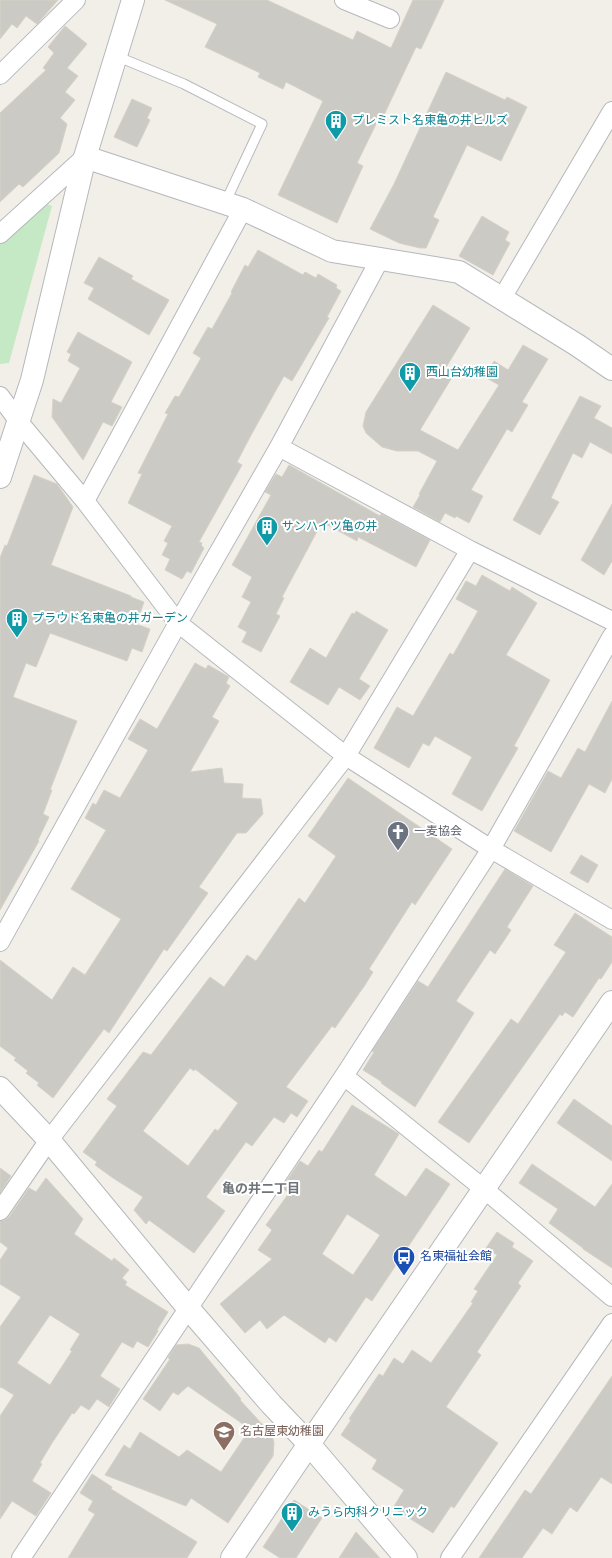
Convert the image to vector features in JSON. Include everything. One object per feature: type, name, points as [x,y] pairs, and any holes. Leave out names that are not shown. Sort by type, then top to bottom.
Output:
[{"type":"street","points":[[0,75],[76,0]]},
{"type":"street","points":[[0,477],[32,380],[85,157],[133,0]]},
{"type":"street","points":[[344,0],[390,20]]},
{"type":"street","points":[[502,298],[612,111]]},
{"type":"street","points":[[85,157],[234,206],[332,251],[459,272],[612,369]]},
{"type":"street","points":[[0,234],[85,157]]},
{"type":"street","points":[[85,501],[234,206]]},
{"type":"street","points":[[0,942],[178,623],[280,447],[380,259]]},
{"type":"street","points":[[0,396],[19,422],[85,501],[178,623],[346,756],[491,850],[612,920]]},
{"type":"street","points":[[280,447],[470,550],[612,621]]},
{"type":"street","points":[[0,1211],[49,1140],[346,756],[470,550]]},
{"type":"street","points":[[21,1558],[344,1076],[491,850],[612,636]]},
{"type":"street","points":[[232,1558],[612,1002]]},
{"type":"street","points":[[344,1076],[484,1189],[612,1297]]},
{"type":"street","points":[[0,1088],[49,1140],[189,1309],[271,1404],[309,1444],[406,1558]]},
{"type":"street","points":[[450,1558],[612,1323]]},
{"type":"lane","points":[[116,56],[184,84],[262,124],[234,206]]},
{"type":"green space","points":[[37,200],[52,206],[9,363],[0,364],[0,232]]},
{"type":"building","points":[[0,0],[58,0],[37,24],[26,16],[17,28],[12,24],[0,39]]},
{"type":"building","points":[[165,0],[267,0],[353,40],[357,31],[391,48],[413,0],[444,0],[421,49],[416,47],[383,117],[380,116],[357,163],[363,166],[337,223],[278,195],[323,101],[286,82],[283,89],[258,77],[260,73],[205,47],[217,24]]},
{"type":"building","points":[[65,26],[87,44],[67,68],[78,76],[65,92],[75,100],[60,118],[67,124],[59,153],[23,187],[19,184],[0,202],[0,113],[46,70],[43,68],[54,53],[48,47]]},
{"type":"building","name":"プレミスト名東亀の井ヒルズ","points":[[446,72],[505,100],[507,97],[527,107],[501,161],[467,145],[433,217],[439,220],[426,248],[420,248],[399,243],[370,229],[394,184]]},
{"type":"building","points":[[132,99],[152,108],[147,118],[150,120],[137,147],[114,137]]},
{"type":"building","points":[[482,216],[509,232],[505,240],[510,243],[493,275],[459,256]]},
{"type":"building","points":[[258,250],[303,275],[305,272],[316,278],[318,274],[337,285],[336,288],[341,291],[327,317],[329,318],[292,381],[284,376],[250,437],[237,462],[242,465],[199,542],[202,543],[201,545],[204,548],[191,573],[187,571],[182,579],[165,570],[170,559],[162,555],[168,543],[164,541],[172,526],[128,503],[142,474],[138,473],[168,414],[165,413],[175,396],[179,397],[201,358],[193,353],[208,327],[212,329],[232,293],[231,292],[245,265],[248,267]]},
{"type":"building","points":[[99,257],[133,276],[131,279],[169,300],[149,335],[88,299],[94,288],[84,283]]},
{"type":"building","points":[[433,305],[470,328],[445,369],[454,374],[420,430],[458,450],[499,385],[485,377],[494,361],[508,370],[523,345],[548,359],[522,402],[528,405],[512,432],[507,429],[471,490],[483,496],[469,523],[456,516],[455,518],[445,513],[440,522],[413,507],[437,461],[418,451],[397,451],[382,447],[366,433],[363,426],[366,412]]},
{"type":"building","points":[[78,332],[132,362],[111,402],[122,407],[112,426],[103,422],[83,460],[52,417],[53,399],[61,403],[80,368],[68,361],[71,354],[67,352]]},
{"type":"building","points":[[580,396],[601,406],[594,418],[612,428],[612,454],[590,442],[582,458],[573,453],[551,498],[559,502],[540,535],[513,520]]},
{"type":"building","points":[[289,465],[380,516],[381,514],[430,540],[416,567],[358,537],[357,541],[322,522],[282,597],[284,598],[276,614],[280,616],[261,652],[242,642],[247,632],[238,627],[251,602],[242,597],[252,577],[232,565],[271,495],[265,492],[276,474],[282,477]]},
{"type":"building","points":[[34,475],[57,484],[73,507],[51,565],[144,602],[136,624],[150,629],[142,652],[132,648],[127,661],[50,633],[36,667],[26,663],[13,697],[77,721],[50,790],[52,790],[43,814],[49,817],[38,840],[39,841],[0,910],[0,558],[5,545],[7,546]]},
{"type":"building","points":[[612,504],[612,561],[604,575],[581,560]]},
{"type":"building","points":[[482,575],[510,591],[512,587],[537,603],[506,655],[550,680],[514,746],[518,748],[482,811],[452,794],[472,757],[435,736],[429,746],[423,743],[409,768],[374,748],[397,707],[413,716],[450,653],[453,655],[478,611],[456,599],[466,581],[476,586]]},
{"type":"building","points":[[356,611],[388,630],[359,679],[370,686],[360,700],[339,687],[328,705],[290,682],[310,648],[326,658],[352,613],[355,614]]},
{"type":"building","points":[[195,663],[206,669],[208,665],[229,677],[226,683],[230,686],[212,717],[219,721],[190,772],[222,768],[224,783],[243,784],[242,798],[261,799],[263,814],[246,833],[237,833],[199,887],[208,893],[167,951],[164,949],[109,1033],[104,1029],[53,1098],[37,1085],[39,1083],[26,1073],[28,1071],[14,1060],[16,1058],[0,1046],[0,960],[52,1000],[73,967],[85,975],[121,919],[71,889],[106,830],[85,818],[93,803],[96,805],[104,790],[120,798],[148,750],[128,739],[140,719],[157,729]]},
{"type":"building","points":[[612,701],[612,779],[605,793],[589,784],[551,852],[514,831],[548,771],[561,778],[578,748],[585,752]]},
{"type":"building","points":[[348,778],[452,849],[415,905],[412,902],[369,969],[373,972],[365,985],[335,1028],[332,1026],[286,1087],[308,1101],[297,1117],[291,1113],[284,1123],[274,1117],[252,1146],[246,1142],[206,1197],[225,1211],[194,1253],[149,1220],[146,1224],[134,1210],[143,1197],[95,1165],[97,1162],[83,1152],[117,1106],[107,1099],[143,1052],[151,1055],[210,977],[224,987],[247,955],[256,961],[299,898],[305,903],[336,856],[308,836]],"holes":[[[190,1068],[194,1071],[195,1069],[238,1103],[218,1131],[215,1129],[188,1166],[143,1131]]]},
{"type":"building","points":[[581,855],[598,865],[588,883],[570,873]]},
{"type":"building","points":[[505,869],[533,886],[507,927],[511,930],[495,954],[490,950],[456,1001],[474,1013],[415,1107],[381,1083],[382,1082],[363,1070],[374,1052],[372,1051],[418,981],[428,987]]},
{"type":"building","points":[[575,913],[612,937],[612,962],[601,979],[599,978],[573,1017],[565,1012],[562,1016],[560,1014],[469,1143],[438,1122],[511,1019],[518,1024],[566,952],[554,945]]},
{"type":"building","points":[[574,1099],[612,1126],[612,1161],[557,1123]]},
{"type":"building","points":[[352,1105],[399,1134],[374,1175],[406,1197],[426,1168],[450,1184],[372,1301],[366,1297],[336,1342],[329,1337],[325,1343],[284,1315],[267,1329],[260,1320],[245,1333],[220,1304],[272,1259],[258,1250],[272,1230],[266,1225],[289,1193],[282,1188],[300,1161],[308,1166],[319,1150],[322,1152]],"holes":[[[347,1214],[380,1235],[353,1275],[322,1254]]]},
{"type":"building","points":[[532,1164],[595,1207],[612,1184],[612,1268],[583,1249],[549,1223],[558,1209],[519,1183]]},
{"type":"building","points":[[0,1168],[11,1176],[0,1193]]},
{"type":"building","points":[[46,1178],[83,1219],[74,1234],[112,1261],[114,1258],[129,1270],[122,1278],[127,1282],[125,1285],[168,1312],[148,1347],[137,1341],[133,1348],[122,1342],[100,1376],[120,1389],[109,1407],[97,1399],[89,1410],[81,1405],[74,1414],[72,1413],[52,1443],[40,1463],[42,1464],[32,1481],[51,1493],[36,1516],[12,1501],[0,1519],[0,1416],[14,1395],[1,1387],[0,1388],[0,1327],[21,1297],[0,1284],[0,1260],[8,1248],[0,1242],[0,1221],[9,1217],[29,1188],[36,1192]],"holes":[[[50,1315],[80,1334],[70,1350],[72,1351],[50,1385],[17,1363]]]},
{"type":"building","points":[[497,1232],[514,1243],[512,1247],[533,1261],[518,1283],[521,1286],[477,1352],[481,1355],[446,1407],[498,1443],[454,1508],[451,1506],[433,1533],[393,1508],[404,1490],[372,1469],[377,1460],[341,1435],[351,1420],[349,1419],[379,1374],[383,1376],[394,1358],[403,1364],[412,1350],[431,1363],[473,1303],[471,1302],[478,1291],[474,1289],[497,1255],[486,1248]]},
{"type":"building","points":[[188,1344],[199,1348],[241,1399],[240,1400],[272,1435],[274,1443],[273,1456],[228,1523],[191,1498],[186,1506],[105,1475],[124,1445],[130,1449],[140,1432],[179,1457],[187,1450],[221,1472],[250,1429],[188,1386],[178,1395],[173,1392],[160,1411],[143,1399],[170,1359],[168,1358],[176,1345]]},
{"type":"building","points":[[612,1376],[612,1484],[601,1477],[577,1512],[570,1507],[552,1534],[543,1528],[522,1558],[479,1558],[525,1490],[531,1494]]},
{"type":"building","points":[[92,1474],[112,1487],[111,1489],[197,1542],[187,1558],[68,1558],[95,1514],[88,1510],[93,1501],[80,1493]]},
{"type":"building","name":"みうら内科クリニック","points":[[294,1500],[322,1518],[296,1558],[280,1558],[263,1547]]},
{"type":"building","points":[[356,1532],[380,1558],[339,1558]]},
{"type":"place","name":"プレミスト名東亀の井ヒルズ","points":[[336,140]]},
{"type":"place","name":"西山台幼稚園","points":[[410,392]]},
{"type":"place","name":"サンハイツ亀の井","points":[[267,546]]},
{"type":"place","name":"プラウド名東亀の井ガーデン","points":[[17,638]]},
{"type":"place","name":"一麦協会","points":[[398,852]]},
{"type":"place","name":"名東福祉会館","points":[[404,1276]]},
{"type":"place","name":"名古屋東幼稚園","points":[[224,1452]]},
{"type":"place","name":"みうら内科クリニック","points":[[292,1532]]},
{"type":"district","name":"亀の井二丁目","points":[[261,1190]]}]
